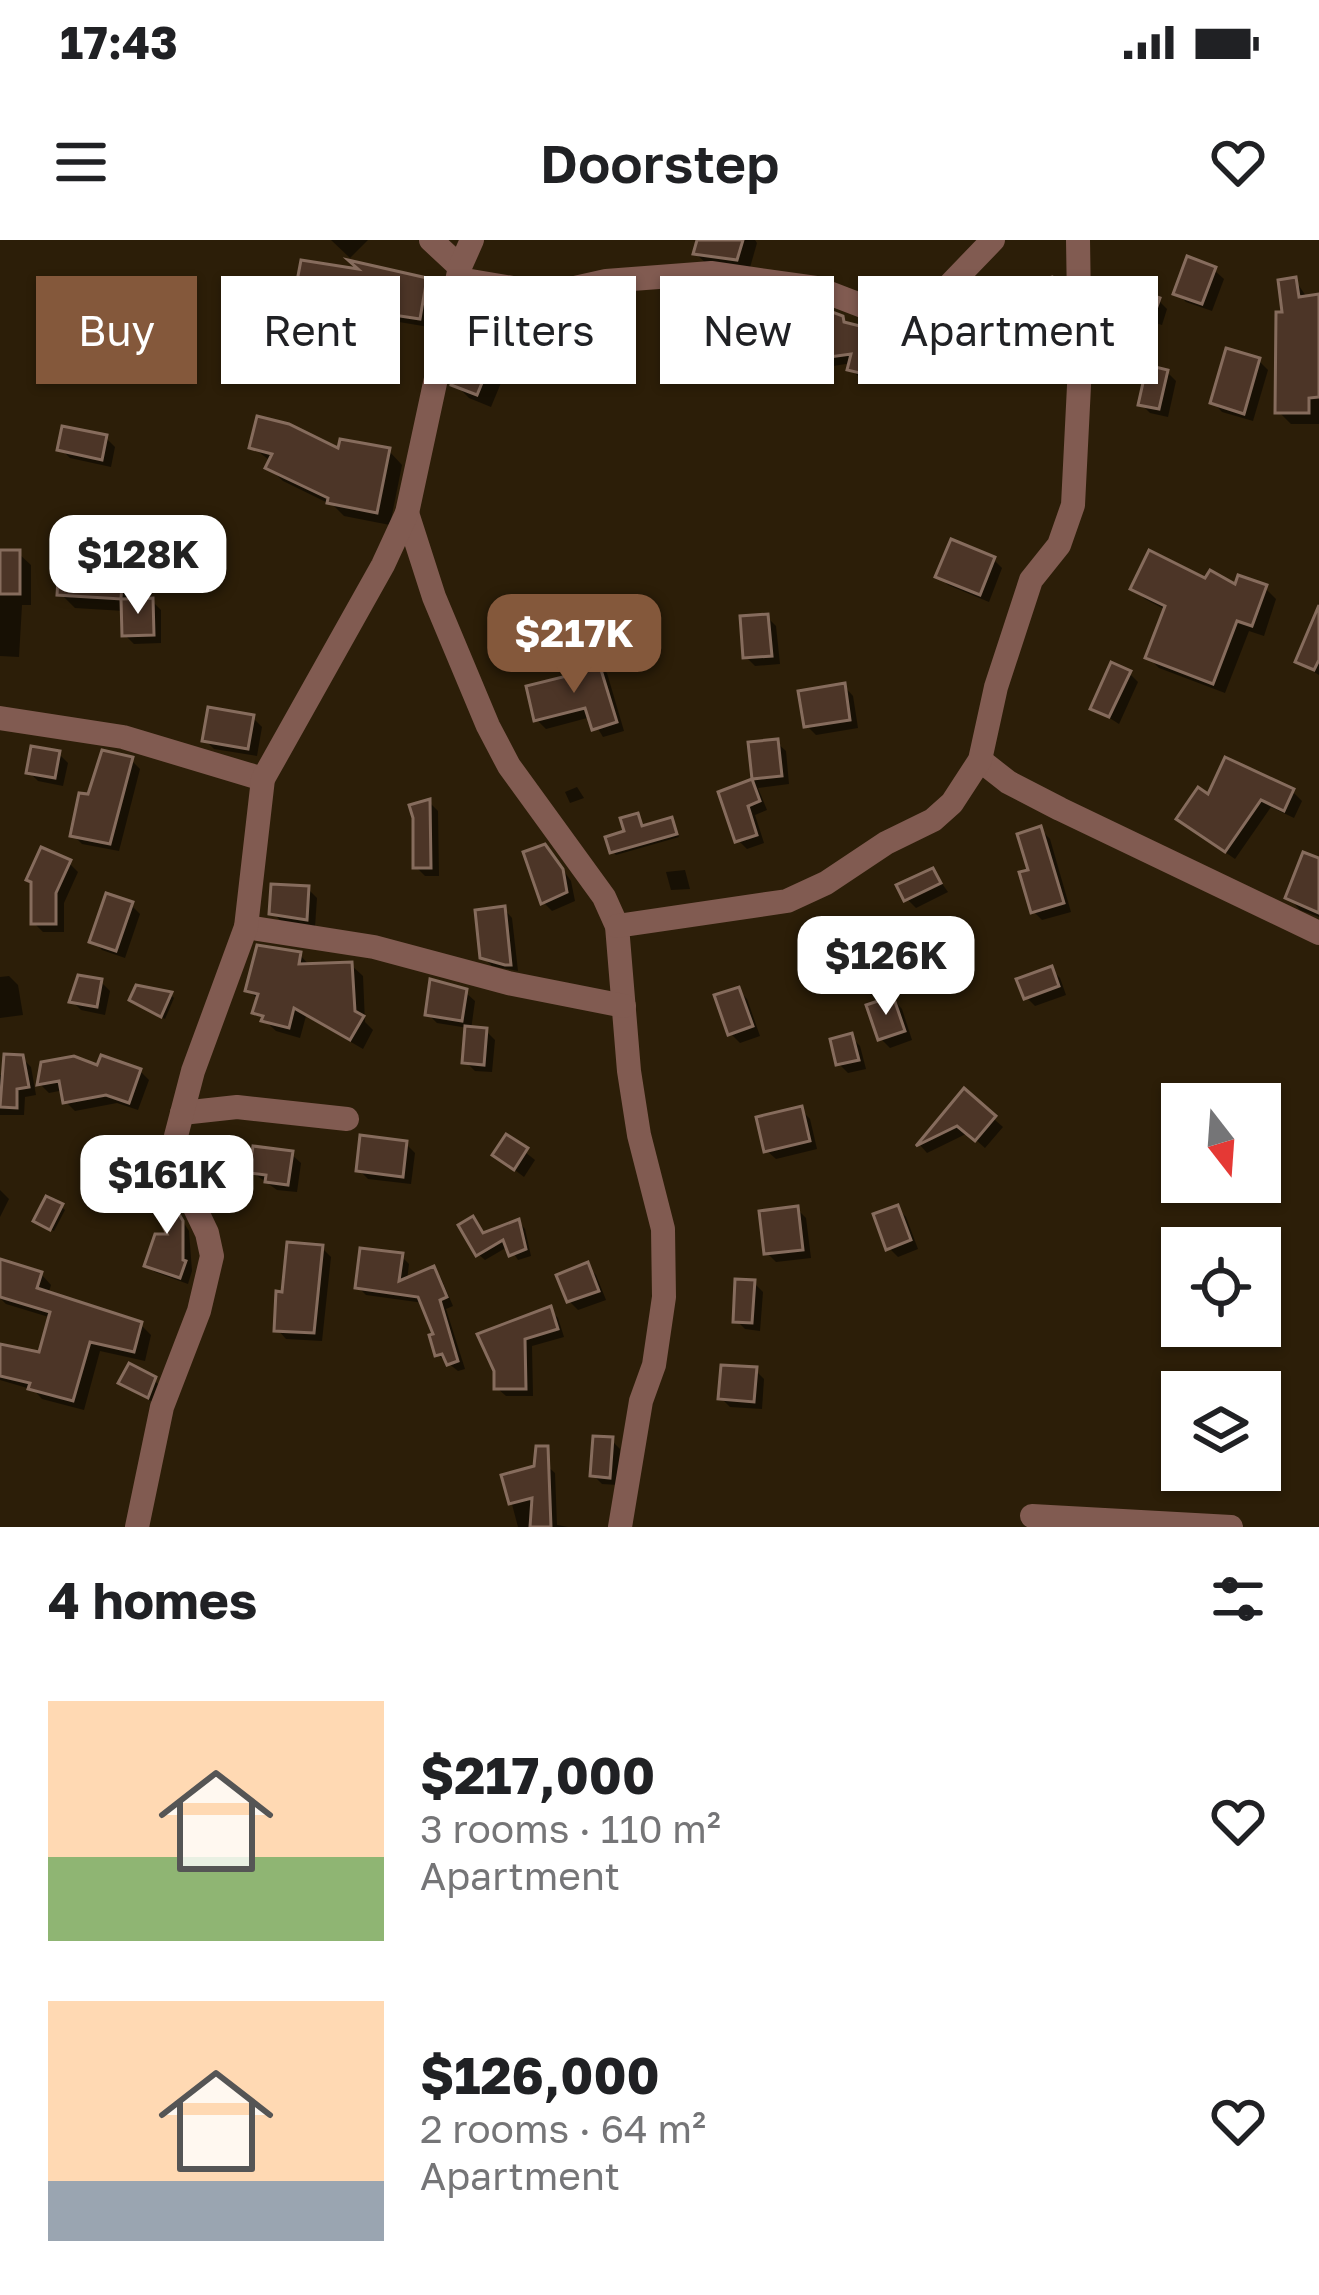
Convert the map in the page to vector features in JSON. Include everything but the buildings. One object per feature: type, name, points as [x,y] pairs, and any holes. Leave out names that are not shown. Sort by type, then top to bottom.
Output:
[{"type":"street","points":[[431,240],[459,273],[548,294],[606,281],[711,273],[816,288],[868,308],[903,310],[939,296],[993,240]]},
{"type":"street","points":[[137,1527],[163,1407],[199,1311],[212,1256],[207,1233],[176,1168],[176,1136],[246,927],[263,779],[383,565],[407,513],[459,273],[472,240]]},
{"type":"street","points":[[617,926],[787,901],[933,820],[952,803],[980,760],[996,687],[1031,580],[1068,527],[1073,505],[1081,366],[1078,240]]},
{"type":"street","points":[[407,513],[434,597],[488,726],[509,766],[604,897],[617,926],[639,1135],[663,1228],[664,1297],[620,1527]]},
{"type":"street","points":[[0,718],[123,737],[263,779]]},
{"type":"street","points":[[980,760],[1008,782],[1060,809],[1319,933]]},
{"type":"street","points":[[246,927],[374,947],[508,983],[624,1006]]},
{"type":"street","points":[[182,1113],[237,1107],[346,1119]]},
{"type":"street","points":[[1032,1516],[1232,1527]]}]
